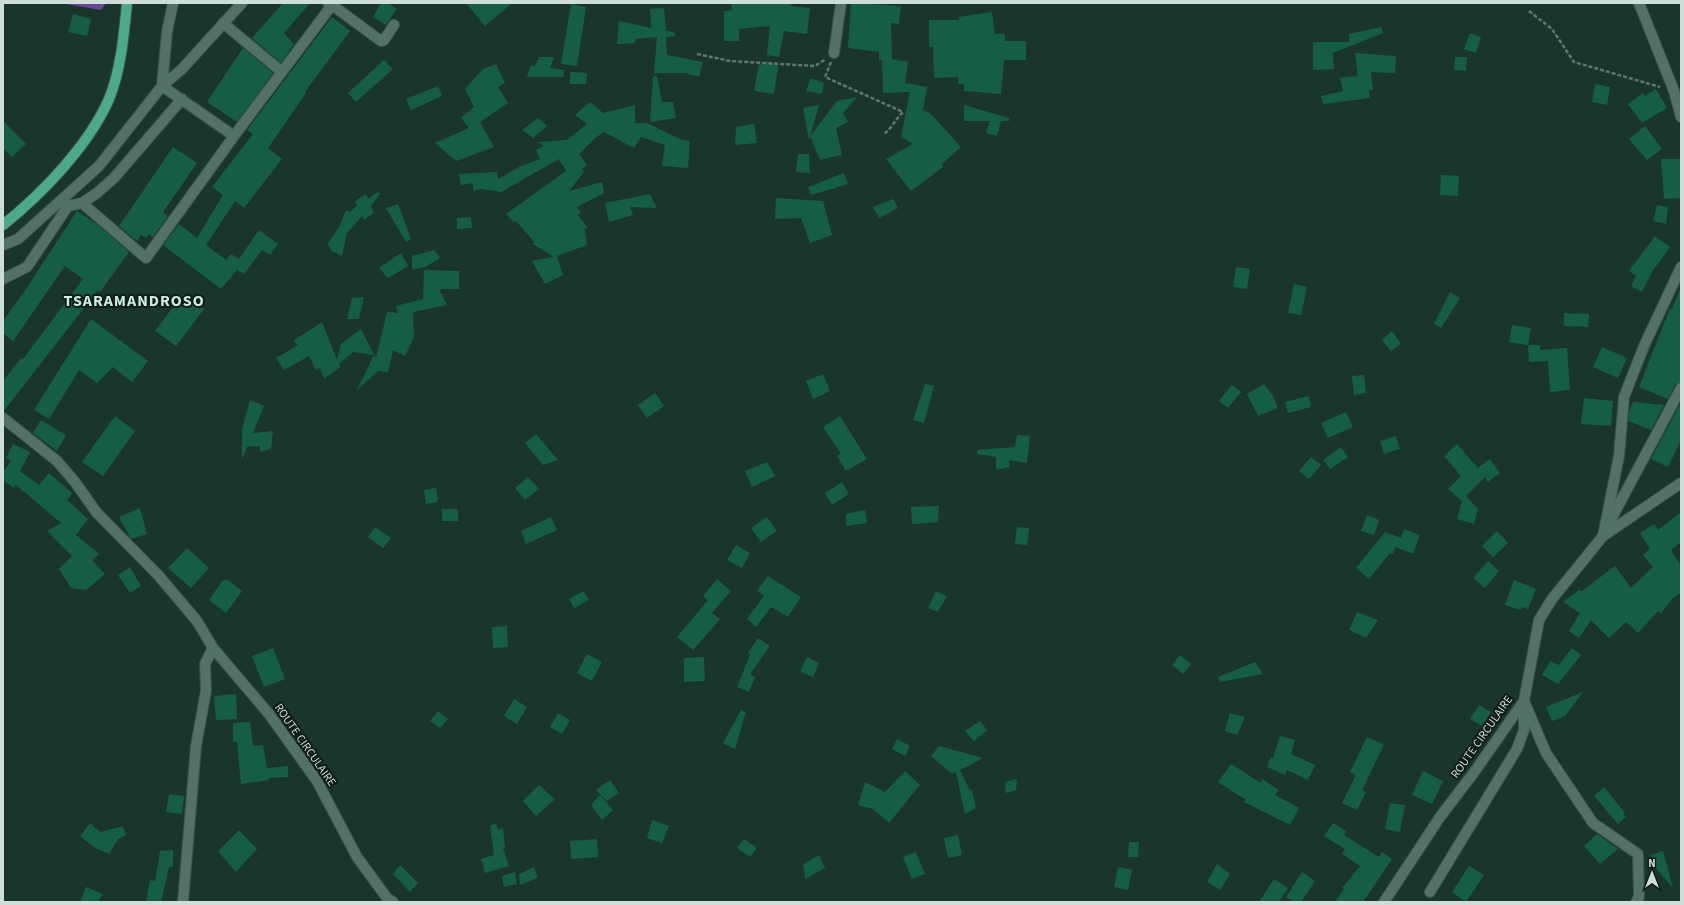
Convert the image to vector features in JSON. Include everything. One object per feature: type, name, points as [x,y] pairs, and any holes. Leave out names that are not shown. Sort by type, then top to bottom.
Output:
[{"type":"main road","points":[[3,225],[18,213],[54,176],[75,153],[95,127],[109,98],[123,46],[127,3]]},
{"type":"street","points":[[162,86],[167,32],[173,3]]},
{"type":"street","points":[[3,246],[18,239],[99,166],[162,86],[182,69],[242,3]]},
{"type":"street","points":[[834,53],[841,3]]},
{"type":"street","points":[[1639,3],[1674,91],[1681,117]]},
{"type":"street","points":[[82,203],[146,258],[330,4],[381,41],[384,40],[394,25]]},
{"type":"street","points":[[223,23],[282,72]]},
{"type":"street","points":[[162,86],[234,136]]},
{"type":"street","points":[[3,279],[27,268],[68,206],[82,203],[97,193],[114,178],[182,100]]},
{"type":"street","points":[[1603,536],[1619,456],[1624,397],[1644,346],[1681,268]]},
{"type":"street","points":[[1603,536],[1681,388]]},
{"type":"street","name":"ROUTE CIRCULAIRE","points":[[3,418],[58,461],[97,513],[158,575],[197,621],[213,648],[278,726],[317,781],[357,856],[387,898],[393,902]]},
{"type":"street","name":"ROUTE CIRCULAIRE","points":[[1384,902],[1440,816],[1475,771],[1524,701],[1539,620],[1552,599],[1603,536],[1681,483]]},
{"type":"street","points":[[183,902],[196,746],[206,691],[205,664],[213,648]]},
{"type":"street","points":[[1430,892],[1517,749],[1524,730],[1524,701]]},
{"type":"street","points":[[1524,701],[1546,753],[1593,823],[1638,854],[1638,896],[1636,902]]},
{"type":"path","points":[[1529,10],[1552,30],[1574,62],[1674,91]]},
{"type":"path","points":[[697,54],[730,61],[815,66],[834,53]]},
{"type":"path","points":[[834,53],[825,77],[903,112],[896,118],[893,127],[883,135]]},
{"type":"shaded area","points":[[60,3],[106,3],[101,10]]},
{"type":"building","points":[[283,3],[310,3],[284,33],[294,44],[281,63],[252,38]]},
{"type":"building","points":[[381,3],[388,3],[397,9],[386,25],[373,17]]},
{"type":"building","points":[[466,3],[512,3],[485,26]]},
{"type":"building","points":[[731,3],[791,3],[791,6],[810,8],[807,34],[784,31],[779,57],[767,55],[770,26],[739,29],[739,41],[724,41],[724,11],[732,10]]},
{"type":"building","points":[[851,3],[901,6],[899,24],[891,23],[892,59],[908,62],[905,83],[927,87],[923,110],[930,113],[961,147],[942,164],[943,167],[911,191],[886,159],[913,144],[901,137],[910,92],[883,93],[882,60],[879,60],[879,52],[848,48]]},
{"type":"building","points":[[571,4],[586,7],[577,66],[561,64]]},
{"type":"building","points":[[664,8],[666,30],[675,33],[675,36],[666,37],[667,55],[703,62],[699,77],[685,73],[654,73],[657,37],[635,39],[635,43],[617,44],[619,21],[651,28],[650,9]]},
{"type":"building","points":[[992,12],[995,34],[1005,34],[1005,41],[1026,41],[1026,60],[1004,60],[1001,94],[964,91],[964,84],[958,84],[958,77],[934,78],[933,47],[929,47],[929,20],[959,20],[959,17]]},
{"type":"building","points":[[73,14],[91,19],[87,36],[68,32]]},
{"type":"building","points":[[332,17],[350,31],[305,92],[306,93],[268,148],[282,159],[244,208],[235,201],[206,245],[226,260],[231,254],[239,259],[259,230],[278,244],[270,255],[262,250],[244,274],[237,270],[221,289],[163,245],[179,224],[197,238],[223,195],[212,187],[253,134],[247,130]]},
{"type":"building","points":[[1381,27],[1383,33],[1333,53],[1334,69],[1313,70],[1313,42],[1349,42],[1349,34]]},
{"type":"building","points":[[1470,33],[1481,37],[1476,53],[1464,49]]},
{"type":"building","points":[[243,48],[273,73],[237,122],[207,102]]},
{"type":"building","points":[[1355,53],[1396,56],[1395,73],[1371,72],[1373,90],[1369,90],[1370,98],[1323,104],[1321,96],[1343,91],[1340,78],[1358,76]]},
{"type":"building","points":[[539,57],[554,57],[550,68],[564,70],[563,77],[527,77],[531,65],[535,66]]},
{"type":"building","points":[[1455,57],[1467,57],[1466,71],[1454,70]]},
{"type":"building","points":[[384,60],[393,69],[356,102],[348,93]]},
{"type":"building","points":[[766,61],[778,65],[774,94],[754,91],[759,64],[765,65]]},
{"type":"building","points":[[496,64],[505,83],[498,87],[508,103],[480,122],[494,147],[456,161],[435,143],[469,128],[461,118],[474,107],[465,89],[483,69]]},
{"type":"building","points":[[570,72],[587,73],[586,84],[570,84]]},
{"type":"building","points":[[653,76],[657,76],[662,102],[673,102],[676,118],[650,122]]},
{"type":"building","points":[[811,78],[824,83],[822,94],[806,91]]},
{"type":"building","points":[[1595,84],[1610,87],[1607,105],[1592,102]]},
{"type":"building","points":[[438,86],[442,96],[411,110],[406,99]]},
{"type":"building","points":[[1656,89],[1667,108],[1642,123],[1628,104],[1643,93],[1645,96]]},
{"type":"building","points":[[857,97],[843,113],[848,122],[836,128],[842,155],[820,160],[810,136],[837,101]]},
{"type":"building","points":[[590,102],[603,113],[635,105],[635,123],[647,123],[682,140],[690,141],[688,168],[662,166],[665,145],[641,137],[634,148],[604,132],[595,138],[579,154],[587,165],[582,169],[584,172],[569,191],[602,182],[604,193],[577,207],[581,213],[578,215],[588,228],[585,229],[587,245],[554,257],[533,244],[534,242],[516,221],[514,222],[506,214],[566,171],[559,159],[501,192],[481,189],[473,191],[473,183],[461,185],[459,174],[497,172],[498,179],[519,167],[540,159],[536,150],[544,146],[538,142],[567,140],[587,124],[575,115]]},
{"type":"building","points":[[819,105],[809,140],[803,108]]},
{"type":"building","points":[[964,105],[1009,118],[1009,121],[1001,121],[997,136],[986,133],[990,121],[964,121]]},
{"type":"building","points":[[538,118],[547,126],[533,138],[522,130]]},
{"type":"building","points":[[3,121],[26,144],[12,157],[3,148]]},
{"type":"building","points":[[754,124],[757,143],[735,145],[736,127]]},
{"type":"building","points":[[1645,126],[1662,149],[1647,160],[1629,139]]},
{"type":"building","points":[[173,147],[197,163],[163,212],[168,216],[153,237],[149,234],[146,238],[141,235],[137,241],[119,226]]},
{"type":"building","points":[[798,154],[809,154],[810,173],[796,172]]},
{"type":"building","points":[[1661,159],[1680,159],[1680,198],[1664,199]]},
{"type":"building","points":[[844,173],[848,184],[811,195],[808,187]]},
{"type":"building","points":[[1441,175],[1459,176],[1458,196],[1440,195]]},
{"type":"building","points":[[378,192],[380,194],[371,206],[374,213],[364,220],[362,216],[347,233],[342,256],[330,250],[331,248],[327,245],[339,227],[346,210],[350,212],[357,206],[355,201],[366,194],[368,199]]},
{"type":"building","points":[[650,194],[657,208],[630,207],[633,215],[609,222],[605,203]]},
{"type":"building","points":[[776,198],[823,201],[832,235],[810,243],[801,218],[775,219]]},
{"type":"building","points":[[893,199],[898,208],[879,218],[873,207]]},
{"type":"building","points":[[398,204],[411,239],[406,242],[386,208]]},
{"type":"building","points":[[1657,205],[1668,207],[1666,224],[1653,221]]},
{"type":"building","points":[[77,211],[98,225],[129,252],[100,292],[98,290],[3,412],[3,381],[21,358],[23,359],[83,279],[65,266],[13,341],[3,333],[3,321],[26,289]]},
{"type":"building","points":[[471,217],[472,228],[457,229],[457,218]]},
{"type":"building","points":[[1655,236],[1670,247],[1652,272],[1642,292],[1631,286],[1636,276],[1629,271]]},
{"type":"building","points":[[434,250],[440,258],[425,267],[412,270],[412,256]]},
{"type":"building","points":[[401,253],[408,266],[388,278],[379,268]]},
{"type":"building","points":[[557,256],[563,275],[545,284],[532,261]]},
{"type":"building","points":[[1236,267],[1250,269],[1247,289],[1233,287]]},
{"type":"building","points":[[424,270],[459,271],[459,289],[439,289],[447,305],[413,312],[414,337],[405,356],[393,350],[388,372],[378,371],[357,390],[374,355],[353,352],[339,364],[340,367],[324,379],[320,368],[316,370],[309,356],[284,370],[276,358],[298,345],[293,341],[322,322],[337,360],[341,344],[361,329],[376,358],[387,312],[398,313],[396,306],[423,299]]},
{"type":"building","points":[[1294,284],[1307,287],[1301,315],[1288,313]]},
{"type":"building","points":[[1681,287],[1681,382],[1675,385],[1668,399],[1639,387],[1670,308],[1672,309]]},
{"type":"building","points":[[1450,292],[1460,298],[1441,328],[1434,324]]},
{"type":"building","points":[[183,294],[204,309],[176,346],[155,331]]},
{"type":"building","points":[[364,297],[359,319],[347,319],[352,298]]},
{"type":"building","points":[[1564,313],[1589,314],[1588,327],[1564,326]]},
{"type":"building","points":[[91,319],[148,361],[132,382],[113,367],[97,383],[79,370],[49,419],[34,410]]},
{"type":"building","points":[[1512,325],[1531,328],[1528,345],[1509,342]]},
{"type":"building","points":[[1392,331],[1401,344],[1391,351],[1382,340]]},
{"type":"building","points":[[1528,345],[1540,345],[1540,350],[1567,348],[1570,390],[1550,392],[1548,361],[1529,362]]},
{"type":"building","points":[[1602,347],[1627,358],[1618,378],[1593,367]]},
{"type":"building","points":[[823,374],[830,391],[813,399],[806,381]]},
{"type":"building","points":[[1364,375],[1366,393],[1354,395],[1352,376]]},
{"type":"building","points":[[925,384],[934,386],[924,423],[913,420]]},
{"type":"building","points":[[1264,384],[1273,396],[1278,408],[1258,416],[1247,394]]},
{"type":"building","points":[[1232,385],[1241,392],[1228,408],[1219,401]]},
{"type":"building","points":[[655,393],[664,406],[647,418],[638,405]]},
{"type":"building","points":[[1309,396],[1311,407],[1288,413],[1285,402]]},
{"type":"building","points":[[1584,398],[1613,401],[1611,426],[1581,424]]},
{"type":"building","points":[[250,400],[264,406],[253,433],[273,431],[271,449],[260,452],[260,446],[247,447],[242,459],[242,429]]},
{"type":"building","points":[[1633,402],[1664,405],[1651,430],[1628,421],[1629,412]]},
{"type":"building","points":[[1679,406],[1681,407],[1681,440],[1668,467],[1651,459]]},
{"type":"building","points":[[1346,412],[1353,427],[1328,438],[1321,423]]},
{"type":"building","points":[[115,416],[135,431],[103,476],[82,462]]},
{"type":"building","points":[[840,416],[867,459],[846,471],[837,456],[841,454],[823,427]]},
{"type":"building","points":[[41,420],[66,435],[57,451],[33,433]]},
{"type":"building","points":[[536,434],[558,460],[543,465],[525,443]]},
{"type":"building","points":[[1017,435],[1030,436],[1027,463],[1009,460],[1010,467],[996,470],[996,457],[977,454],[977,450],[1015,447]]},
{"type":"building","points":[[1396,436],[1400,449],[1384,454],[1380,441]]},
{"type":"building","points":[[13,444],[30,452],[20,471],[39,485],[49,473],[72,493],[67,500],[88,519],[76,535],[99,554],[92,560],[105,574],[86,590],[71,588],[59,569],[72,556],[47,531],[61,523],[16,485],[14,488],[3,480],[3,472],[11,461],[6,458]]},
{"type":"building","points":[[1457,444],[1478,468],[1490,459],[1500,473],[1488,482],[1485,477],[1466,496],[1478,509],[1474,524],[1457,519],[1462,501],[1448,489],[1461,476],[1444,456]]},
{"type":"building","points":[[1341,447],[1348,457],[1330,469],[1323,460]]},
{"type":"building","points":[[1311,457],[1321,465],[1309,479],[1299,471]]},
{"type":"building","points":[[767,462],[775,476],[752,487],[745,471]]},
{"type":"building","points":[[528,477],[539,489],[525,500],[515,488]]},
{"type":"building","points":[[842,482],[849,494],[832,505],[825,493]]},
{"type":"building","points":[[436,488],[438,502],[426,504],[424,490]]},
{"type":"building","points":[[939,506],[938,522],[912,524],[911,507]]},
{"type":"building","points":[[140,508],[147,534],[131,539],[119,517]]},
{"type":"building","points":[[442,509],[458,509],[458,521],[442,521]]},
{"type":"building","points":[[865,510],[867,523],[846,526],[846,514]]},
{"type":"building","points":[[1681,512],[1681,542],[1671,550],[1681,566],[1681,593],[1673,598],[1661,613],[1658,611],[1638,633],[1626,622],[1609,638],[1591,620],[1579,638],[1569,631],[1580,613],[1563,602],[1579,590],[1582,591],[1615,566],[1631,588],[1653,567],[1643,555],[1650,549],[1640,533],[1654,524],[1658,530]]},
{"type":"building","points":[[1367,515],[1379,520],[1374,535],[1361,531]]},
{"type":"building","points":[[551,517],[557,530],[526,544],[521,531]]},
{"type":"building","points":[[767,517],[777,531],[761,542],[751,528]]},
{"type":"building","points":[[375,527],[391,538],[383,548],[368,537]]},
{"type":"building","points":[[1017,527],[1029,528],[1027,545],[1015,544]]},
{"type":"building","points":[[1404,529],[1420,535],[1413,554],[1395,547],[1393,554],[1390,553],[1369,579],[1356,568],[1385,532],[1401,538]]},
{"type":"building","points":[[1497,531],[1508,543],[1493,557],[1482,546]]},
{"type":"building","points":[[736,545],[750,553],[742,568],[727,560]]},
{"type":"building","points":[[187,548],[209,568],[191,588],[168,568]]},
{"type":"building","points":[[1488,561],[1499,571],[1485,588],[1473,578]]},
{"type":"building","points":[[130,567],[141,586],[130,593],[118,575]]},
{"type":"building","points":[[768,576],[801,597],[788,617],[771,607],[756,627],[747,619],[764,596],[757,591]]},
{"type":"building","points":[[717,579],[731,591],[712,613],[720,619],[693,650],[677,637],[708,600],[703,596]]},
{"type":"building","points":[[223,580],[228,580],[242,591],[226,613],[209,600]]},
{"type":"building","points":[[1514,580],[1536,589],[1528,609],[1522,607],[1520,610],[1505,605]]},
{"type":"building","points":[[584,591],[589,600],[574,608],[569,599]]},
{"type":"building","points":[[936,591],[947,596],[938,612],[928,608]]},
{"type":"building","points":[[1357,612],[1378,620],[1366,638],[1349,630]]},
{"type":"building","points":[[507,626],[508,647],[493,648],[492,627]]},
{"type":"building","points":[[758,638],[770,646],[750,674],[755,677],[749,692],[737,687],[750,655],[748,653]]},
{"type":"building","points":[[273,648],[285,679],[264,687],[252,656]]},
{"type":"building","points":[[1572,648],[1581,655],[1558,684],[1542,675],[1550,661],[1559,665]]},
{"type":"building","points":[[587,654],[602,662],[592,681],[577,673]]},
{"type":"building","points":[[1180,655],[1191,664],[1183,674],[1172,665]]},
{"type":"building","points":[[704,657],[705,681],[684,682],[684,658]]},
{"type":"building","points":[[807,657],[819,663],[813,677],[800,671]]},
{"type":"building","points":[[1255,662],[1263,674],[1220,682],[1218,677]]},
{"type":"building","points":[[1583,692],[1565,716],[1552,721],[1546,707]]},
{"type":"building","points":[[236,694],[237,719],[216,720],[214,696]]},
{"type":"building","points":[[514,699],[527,707],[517,724],[504,716]]},
{"type":"building","points":[[1479,705],[1491,712],[1482,726],[1470,719]]},
{"type":"building","points":[[741,710],[746,712],[735,749],[723,743]]},
{"type":"building","points":[[438,711],[448,719],[440,728],[430,721]]},
{"type":"building","points":[[558,713],[570,720],[562,734],[550,727]]},
{"type":"building","points":[[1230,713],[1245,717],[1237,735],[1225,731]]},
{"type":"building","points":[[980,721],[987,730],[974,741],[965,731]]},
{"type":"building","points":[[250,722],[253,746],[263,745],[267,768],[288,766],[288,777],[269,778],[269,780],[241,784],[237,742],[233,742],[233,723]]},
{"type":"building","points":[[1280,736],[1295,740],[1291,754],[1315,765],[1308,780],[1287,770],[1285,775],[1267,767],[1271,757],[1273,758]]},
{"type":"building","points":[[1367,737],[1384,745],[1362,790],[1366,792],[1357,810],[1342,803],[1356,775],[1350,772]]},
{"type":"building","points":[[897,739],[910,746],[905,756],[892,749]]},
{"type":"building","points":[[939,746],[983,758],[960,770],[970,791],[972,790],[976,808],[965,814],[956,772],[952,774],[931,756]]},
{"type":"building","points":[[1231,764],[1261,783],[1262,779],[1279,790],[1275,795],[1299,808],[1290,825],[1244,802],[1246,800],[1218,782]]},
{"type":"building","points":[[905,771],[920,785],[889,823],[873,809],[858,805],[865,782],[885,792]]},
{"type":"building","points":[[1423,771],[1443,781],[1432,804],[1412,795]]},
{"type":"building","points":[[1017,779],[1016,790],[1006,793],[1005,782]]},
{"type":"building","points":[[610,780],[619,793],[607,801],[596,790]]},
{"type":"building","points":[[539,785],[555,799],[536,816],[523,801]]},
{"type":"building","points":[[1604,787],[1625,813],[1623,814],[1626,817],[1618,824],[1594,796]]},
{"type":"building","points":[[169,794],[184,796],[182,814],[166,812]]},
{"type":"building","points":[[600,795],[613,810],[602,820],[591,805]]},
{"type":"building","points":[[1390,803],[1405,805],[1400,832],[1385,829]]},
{"type":"building","points":[[652,820],[669,826],[662,843],[647,838]]},
{"type":"building","points":[[90,823],[100,832],[123,826],[126,835],[118,839],[109,854],[95,848],[80,836]]},
{"type":"building","points":[[1333,823],[1346,831],[1344,835],[1379,857],[1382,852],[1392,859],[1363,902],[1335,902],[1344,889],[1342,888],[1360,866],[1342,854],[1345,849],[1324,836]]},
{"type":"building","points":[[496,824],[498,830],[503,828],[505,848],[503,848],[509,866],[485,873],[481,859],[494,855],[490,825]]},
{"type":"building","points":[[239,830],[257,849],[236,872],[218,851]]},
{"type":"building","points":[[1597,834],[1618,849],[1600,864],[1584,846]]},
{"type":"building","points":[[958,835],[962,855],[948,858],[944,838]]},
{"type":"building","points":[[597,839],[598,857],[571,859],[570,841]]},
{"type":"building","points":[[744,839],[757,848],[750,857],[737,848]]},
{"type":"building","points":[[1129,842],[1139,842],[1138,857],[1128,857]]},
{"type":"building","points":[[173,850],[173,867],[169,867],[161,902],[146,902],[150,880],[155,881],[160,851]]},
{"type":"building","points":[[1663,851],[1673,888],[1654,866],[1651,855]]},
{"type":"building","points":[[916,852],[925,874],[912,879],[903,857]]},
{"type":"building","points":[[819,855],[825,868],[805,879],[803,864]]},
{"type":"building","points":[[1217,864],[1230,874],[1220,890],[1207,882]]},
{"type":"building","points":[[400,865],[418,883],[410,892],[393,874]]},
{"type":"building","points":[[1469,866],[1484,875],[1466,902],[1452,892]]},
{"type":"building","points":[[534,867],[538,878],[520,885],[519,874]]},
{"type":"building","points":[[1118,867],[1132,870],[1128,890],[1114,887]]},
{"type":"building","points":[[515,872],[517,884],[504,887],[502,876]]},
{"type":"building","points":[[1302,872],[1315,881],[1301,902],[1295,902],[1286,897]]},
{"type":"building","points":[[1274,879],[1288,888],[1279,902],[1259,902]]},
{"type":"building","points":[[86,887],[103,894],[98,902],[80,902]]},
{"type":"district","name":"TSARAMANDROSO","points":[[134,301]]}]
